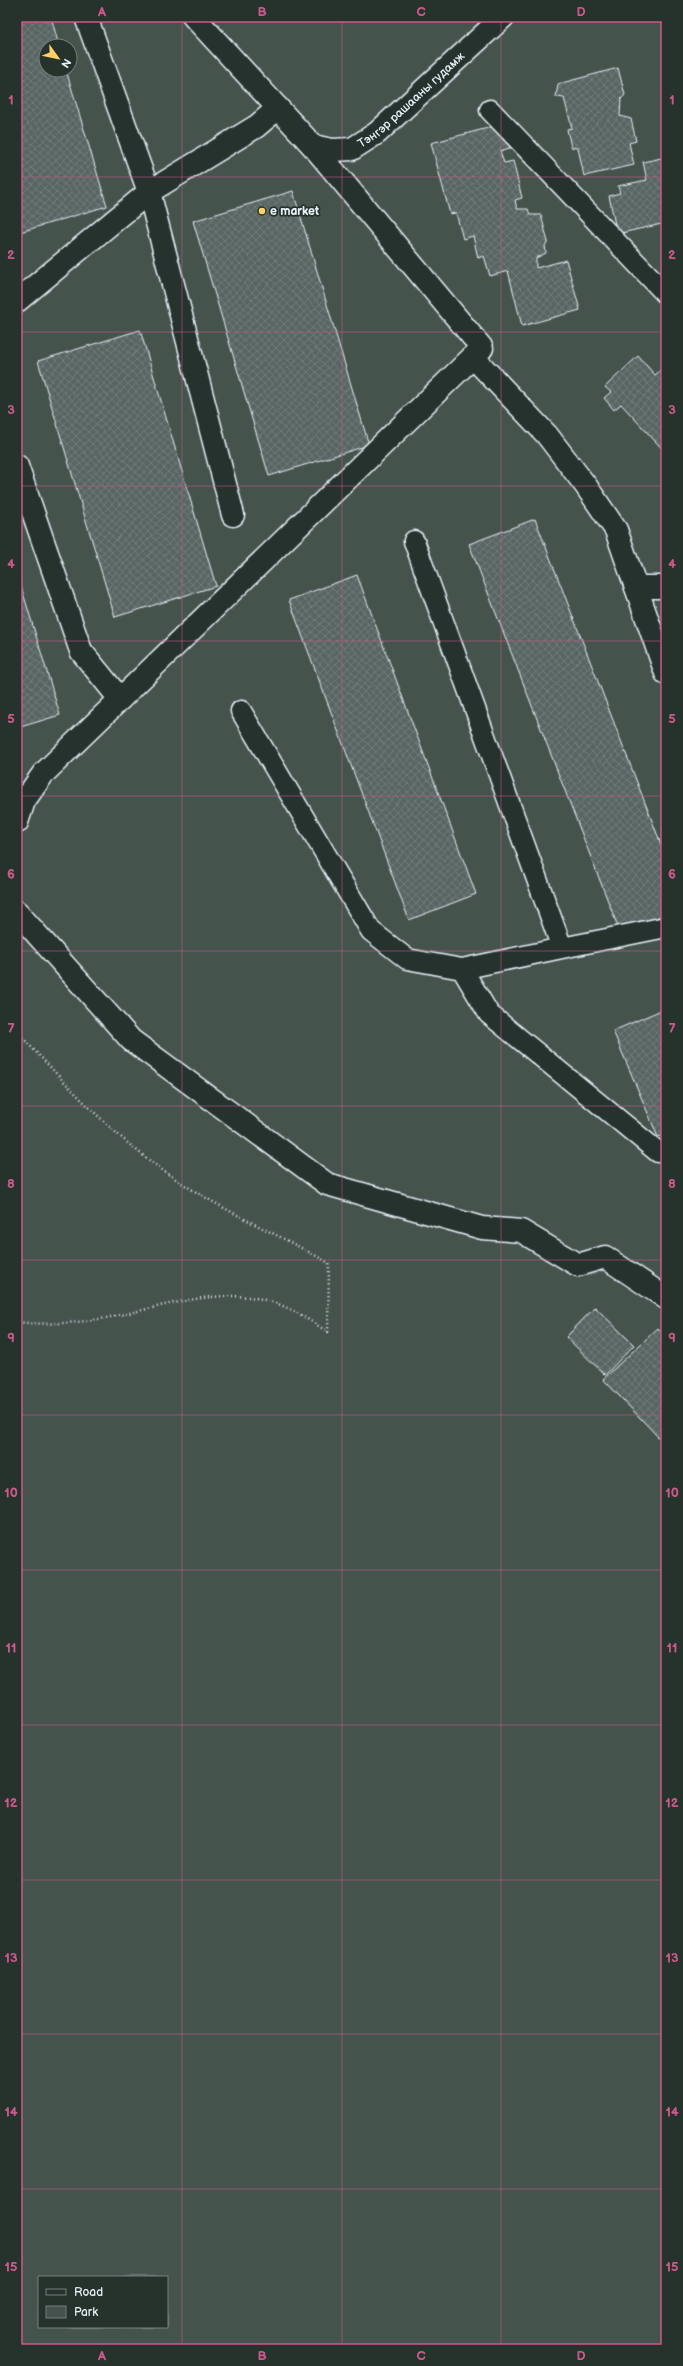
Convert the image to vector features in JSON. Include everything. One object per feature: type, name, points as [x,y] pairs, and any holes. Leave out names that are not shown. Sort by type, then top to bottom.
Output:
[{"type":"street","points":[[86,17],[149,192],[233,515]]},
{"type":"street","points":[[17,822],[24,802],[43,774],[482,348],[313,146],[194,17]]},
{"type":"street","name":"Тэнгэр рашааны гудамж","points":[[313,146],[332,150],[352,149],[377,133],[503,17]]},
{"type":"street","points":[[17,301],[149,192],[257,126],[278,108]]},
{"type":"street","points":[[473,357],[546,435],[586,486],[616,530],[666,673]]},
{"type":"street","points":[[17,466],[81,650],[120,700]]},
{"type":"street","points":[[636,587],[666,587]]},
{"type":"street","points":[[17,912],[131,1040],[328,1184],[482,1228],[521,1231],[578,1265],[605,1258],[666,1298]]},
{"type":"lane","points":[[490,110],[666,294]]},
{"type":"lane","points":[[414,541],[562,948]]},
{"type":"lane","points":[[241,711],[371,931],[407,959],[462,969],[666,927]]},
{"type":"lane","points":[[462,969],[489,1014],[658,1152]]},
{"type":"path","points":[[17,1032],[84,1103],[112,1130],[153,1163],[218,1205],[291,1241],[329,1263],[328,1332],[300,1314],[271,1302],[243,1297],[183,1301],[97,1319],[66,1323],[36,1324],[17,1322]]},
{"type":"green space","points":[[17,17],[666,17],[666,2349],[17,2349]]},
{"type":"building","points":[[17,17],[51,17],[57,38],[38,38],[38,78],[68,78],[107,206],[17,233]]},
{"type":"building","points":[[618,68],[625,95],[621,99],[620,116],[631,119],[636,141],[629,143],[634,165],[584,176],[578,148],[571,147],[567,129],[572,128],[564,98],[556,97],[558,84]]},
{"type":"building","points":[[503,124],[510,148],[500,151],[504,163],[513,161],[522,198],[515,200],[517,209],[528,209],[530,215],[541,215],[548,242],[545,245],[546,253],[536,258],[536,268],[566,260],[580,310],[522,326],[508,271],[490,276],[484,256],[478,258],[473,236],[463,239],[456,213],[450,214],[431,143]]},
{"type":"building","points":[[666,157],[666,223],[617,234],[609,196],[620,193],[618,186],[647,180],[643,162]]},
{"type":"building","points":[[293,191],[369,445],[269,476],[193,221]]},
{"type":"building","points":[[140,330],[216,586],[115,617],[38,361]]},
{"type":"building","points":[[638,356],[655,375],[666,365],[666,453],[621,404],[614,410],[604,398],[611,392],[605,387]]},
{"type":"building","points":[[535,519],[666,857],[666,914],[620,932],[469,544]]},
{"type":"building","points":[[17,573],[60,715],[17,728]]},
{"type":"building","points":[[357,575],[476,894],[409,920],[289,600]]},
{"type":"building","points":[[666,1008],[666,1134],[658,1137],[613,1031]]},
{"type":"building","points":[[595,1307],[634,1345],[605,1375],[566,1337]]},
{"type":"building","points":[[658,1328],[666,1336],[666,1436],[661,1440],[603,1379]]},
{"type":"place","name":"e market","points":[[262,211]]}]
